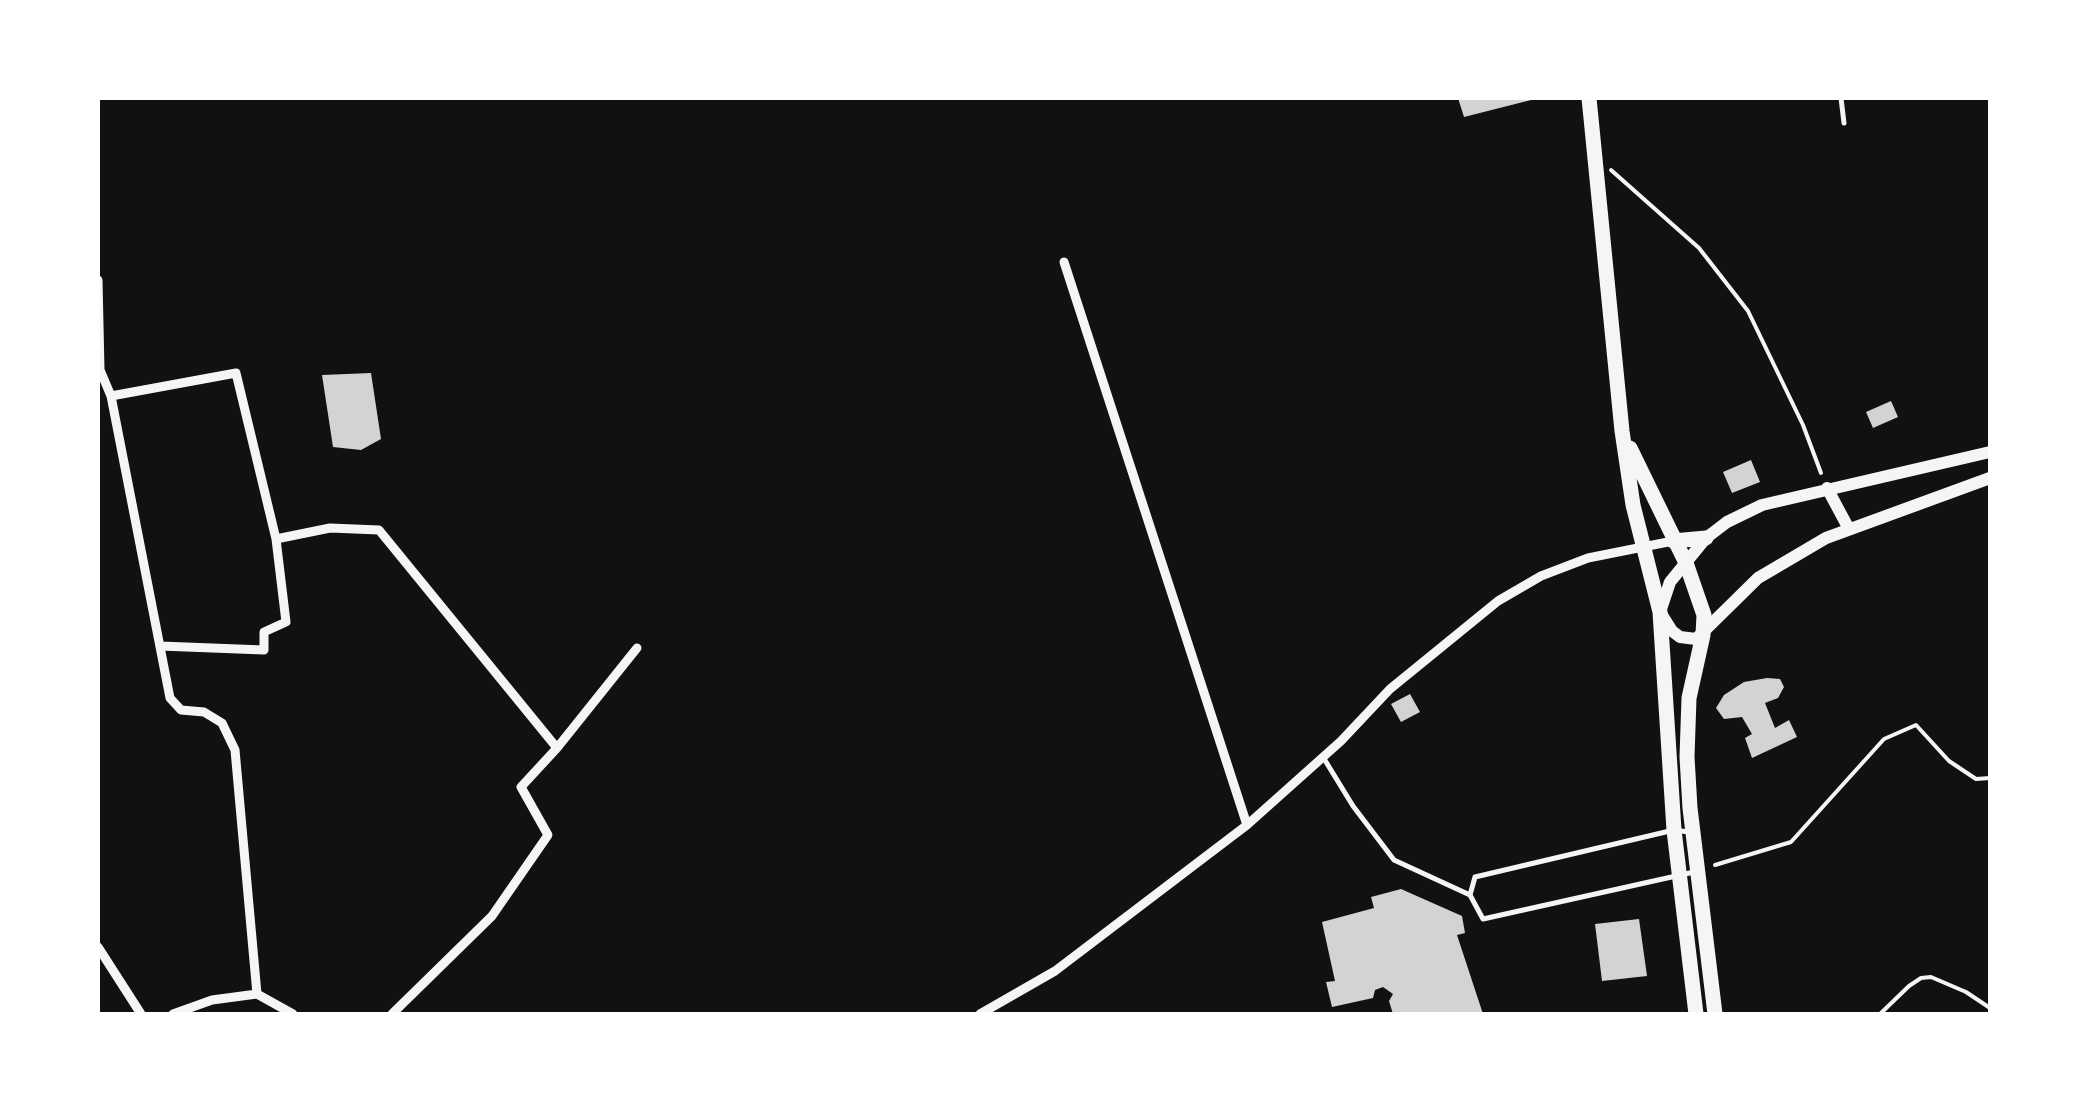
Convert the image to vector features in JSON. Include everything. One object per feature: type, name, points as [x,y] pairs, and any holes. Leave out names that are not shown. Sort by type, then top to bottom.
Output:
[{"type":"main road","points":[[1588,98],[1622,431],[1642,546],[1664,623],[1689,640],[1703,635],[1758,578],[1826,538],[1990,478]]},
{"type":"main road","points":[[1622,431],[1672,541],[1686,562],[1704,614],[1689,698],[1688,758],[1696,872],[1715,1014]]},
{"type":"main road","points":[[1696,1014],[1674,830],[1662,596],[1706,538],[1727,522],[1762,505],[1990,452]]},
{"type":"main road","points":[[1827,488],[1849,528]]},
{"type":"main road","points":[[1672,541],[1706,538]]},
{"type":"street","points":[[1064,262],[1247,825]]},
{"type":"street","points":[[98,280],[100,370],[111,396],[170,698],[180,710],[204,712],[222,722],[234,750],[257,994]]},
{"type":"street","points":[[111,396],[236,373],[276,539],[286,622],[264,632],[264,650],[160,646]]},
{"type":"street","points":[[276,539],[330,528],[378,530],[557,748]]},
{"type":"street","points":[[980,1014],[1055,971],[1247,825],[1324,757],[1390,690],[1498,601],[1540,576],[1588,558],[1672,541]]},
{"type":"street","points":[[392,1014],[492,916],[548,835],[520,787],[557,748],[637,648]]},
{"type":"street","points":[[98,947],[141,1014]]},
{"type":"street","points":[[174,1014],[212,1000],[257,994],[293,1014]]},
{"type":"lane","points":[[1841,98],[1844,123]]},
{"type":"lane","points":[[1324,757],[1352,806],[1394,860],[1470,894],[1483,918],[1696,872]]},
{"type":"lane","points":[[1470,894],[1475,877],[1674,830],[1692,832]]},
{"type":"path","points":[[1592,154],[1699,248],[1748,311],[1803,424],[1827,488]]},
{"type":"path","points":[[1696,872],[1791,842],[1884,739],[1916,725],[1949,761],[1976,779],[1990,778]]},
{"type":"path","points":[[1880,1014],[1920,978],[1931,977],[1966,992],[1990,1008]]},
{"type":"building","points":[[1458,98],[1535,98],[1535,99],[1464,117]]},
{"type":"building","points":[[371,373],[381,439],[361,450],[333,447],[322,375]]},
{"type":"building","points":[[1891,401],[1898,417],[1873,428],[1866,412]]},
{"type":"building","points":[[1751,460],[1760,482],[1732,493],[1723,472]]},
{"type":"building","points":[[1780,679],[1784,687],[1778,698],[1765,703],[1775,728],[1789,720],[1797,737],[1752,758],[1745,738],[1752,734],[1742,717],[1724,719],[1716,708],[1724,695],[1744,682]]},
{"type":"building","points":[[1410,694],[1420,712],[1401,722],[1391,704]]},
{"type":"building","points":[[1401,889],[1462,916],[1465,933],[1457,935],[1483,1014],[1393,1014],[1389,1001],[1393,994],[1383,987],[1375,990],[1373,998],[1332,1007],[1326,982],[1335,981],[1322,922],[1374,908],[1371,897]]},
{"type":"building","points":[[1639,919],[1647,976],[1602,981],[1595,924]]}]
